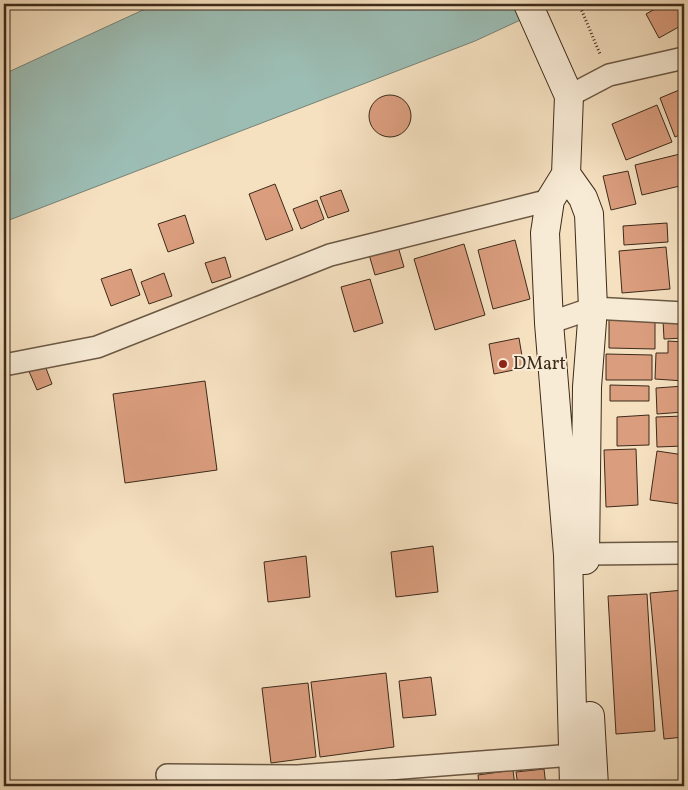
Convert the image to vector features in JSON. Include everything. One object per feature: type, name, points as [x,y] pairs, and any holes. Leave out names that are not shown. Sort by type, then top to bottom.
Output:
[{"type":"street","points":[[528,4],[569,96],[566,174],[550,200],[545,233],[549,324],[587,663],[594,786]]},
{"type":"street","points":[[569,96],[609,75],[684,58]]},
{"type":"street","points":[[566,174],[583,198],[588,214],[593,308],[576,555],[574,786]]},
{"type":"street","points":[[4,365],[97,347],[330,255],[550,200]]},
{"type":"street","points":[[549,324],[593,308],[684,313]]},
{"type":"street","points":[[576,555],[684,553]]},
{"type":"street","points":[[167,775],[298,776],[573,755]]},
{"type":"path","points":[[579,4],[609,75]]},
{"type":"water","points":[[156,4],[555,4],[475,41],[4,222],[4,74]]},
{"type":"building","points":[[664,4],[684,4],[684,24],[659,38],[646,14]]},
{"type":"building","points":[[684,88],[684,133],[675,137],[660,98]]},
{"type":"building","points":[[386,95],[394,95],[405,101],[411,116],[405,131],[394,137],[386,137],[375,131],[369,120],[369,112],[375,101]]},
{"type":"building","points":[[657,105],[672,142],[626,160],[612,124]]},
{"type":"building","points":[[684,153],[684,185],[642,195],[635,165]]},
{"type":"building","points":[[628,171],[636,204],[611,210],[603,176]]},
{"type":"building","points":[[275,184],[293,230],[266,240],[249,194]]},
{"type":"building","points":[[341,190],[349,211],[328,218],[320,197]]},
{"type":"building","points":[[317,200],[324,219],[301,229],[293,209]]},
{"type":"building","points":[[185,215],[194,243],[168,252],[158,224]]},
{"type":"building","points":[[680,222],[684,222],[684,254]]},
{"type":"building","points":[[667,223],[668,242],[624,245],[623,226]]},
{"type":"building","points":[[515,240],[530,299],[493,309],[478,250]]},
{"type":"building","points":[[397,243],[404,267],[375,275],[368,251]]},
{"type":"building","points":[[464,244],[485,315],[435,330],[414,259]]},
{"type":"building","points":[[666,247],[670,289],[622,293],[619,251]]},
{"type":"building","points":[[225,257],[231,277],[212,283],[205,263]]},
{"type":"building","points":[[131,269],[140,295],[111,306],[101,279]]},
{"type":"building","points":[[164,273],[172,296],[149,304],[141,282]]},
{"type":"building","points":[[370,279],[383,323],[354,332],[341,287]]},
{"type":"building","points":[[609,318],[655,318],[655,349],[609,348]]},
{"type":"building","points":[[684,319],[684,338],[664,339],[663,320]]},
{"type":"building","points":[[519,338],[524,368],[494,374],[489,344]]},
{"type":"building","points":[[668,341],[684,342],[684,381],[655,379],[656,353],[668,353]]},
{"type":"building","points":[[606,354],[652,355],[652,380],[606,380]]},
{"type":"building","points":[[44,363],[52,384],[37,390],[28,369]]},
{"type":"building","points":[[205,381],[217,470],[125,483],[113,394]]},
{"type":"building","points":[[610,385],[649,386],[649,401],[610,401]]},
{"type":"building","points":[[684,386],[684,412],[657,414],[656,388]]},
{"type":"building","points":[[649,415],[649,445],[617,446],[617,417]]},
{"type":"building","points":[[684,416],[684,446],[657,447],[656,417]]},
{"type":"building","points":[[636,449],[638,505],[606,507],[604,450]]},
{"type":"building","points":[[657,451],[684,455],[680,504],[650,500]]},
{"type":"building","points":[[433,546],[438,592],[396,597],[391,552]]},
{"type":"building","points":[[306,556],[310,597],[268,602],[264,562]]},
{"type":"building","points":[[684,590],[684,737],[664,739],[650,593]]},
{"type":"building","points":[[647,594],[655,731],[616,734],[608,596]]},
{"type":"building","points":[[386,673],[394,747],[320,757],[311,682]]},
{"type":"building","points":[[431,677],[436,715],[403,718],[399,681]]},
{"type":"building","points":[[308,683],[316,757],[271,763],[262,688]]},
{"type":"building","points":[[544,769],[546,786],[518,786],[516,772]]},
{"type":"building","points":[[513,770],[515,786],[479,786],[478,775]]},
{"type":"place","name":"DMart","points":[[503,364]]}]
